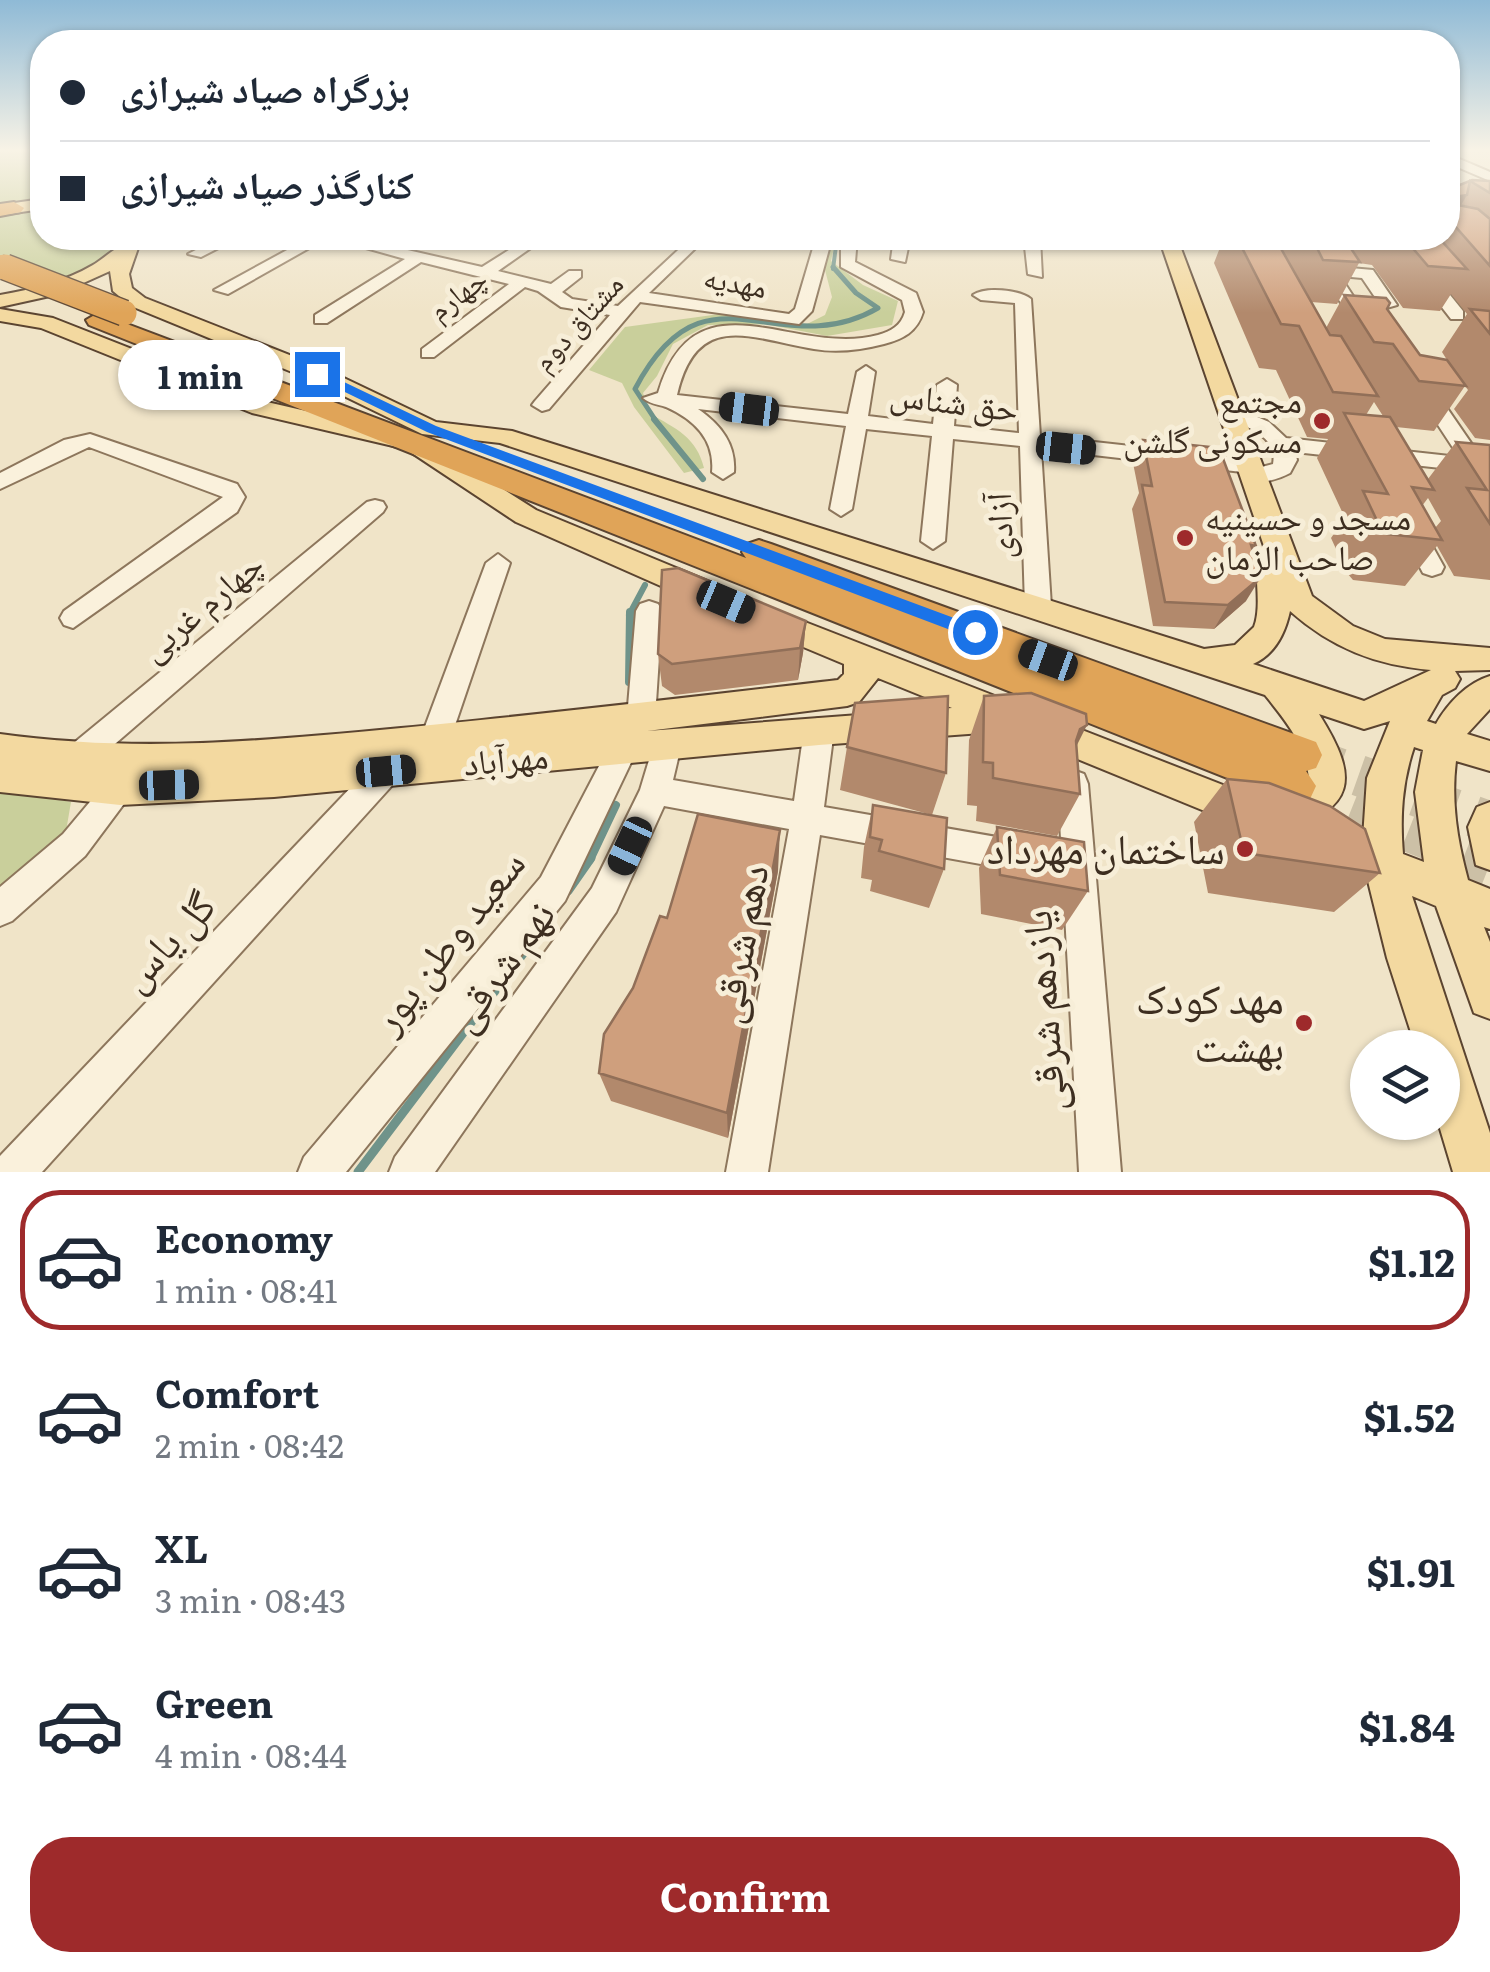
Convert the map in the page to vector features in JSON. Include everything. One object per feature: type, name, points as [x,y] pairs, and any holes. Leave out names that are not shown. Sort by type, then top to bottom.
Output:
[{"type":"highway","points":[[0,265],[115,308],[422,436],[1298,770]]},
{"type":"highway","points":[[0,281],[115,308]]},
{"type":"main road","points":[[5,209],[30,206]]},
{"type":"main road","points":[[0,301],[42,294],[81,280],[124,250]]},
{"type":"main road","points":[[115,308],[119,274],[129,250]]},
{"type":"main road","points":[[1174,250],[1229,410],[1272,570],[1276,612],[1269,633],[1251,650],[1223,661],[1195,658]]},
{"type":"main road","points":[[1174,250],[1245,469],[1300,602],[1324,624],[1363,646],[1390,655],[1488,669]]},
{"type":"main road","points":[[46,322],[77,302],[115,308],[138,302],[317,374],[422,436],[526,516],[860,659],[1381,862],[1490,910]]},
{"type":"main road","points":[[0,315],[46,322],[260,408],[422,436],[502,436],[1038,606],[1490,756]]},
{"type":"main road","name":"مهرآباد","points":[[0,749],[75,760],[144,762],[280,755],[641,718],[803,729],[861,678],[860,659]]},
{"type":"main road","points":[[1382,721],[1443,679],[1488,669]]},
{"type":"main road","points":[[1488,669],[1477,696],[1440,742],[1432,808],[1450,890],[1488,978]]},
{"type":"main road","points":[[1248,812],[1284,816],[1312,807],[1327,788],[1327,762],[1321,749],[1278,686]]},
{"type":"main road","name":"مهرآباد","points":[[0,776],[120,789],[386,771],[666,746],[803,729],[1012,718]]},
{"type":"main road","points":[[1382,721],[1381,862],[1432,1030]]},
{"type":"main road","points":[[1490,819],[1490,852]]},
{"type":"main road","points":[[1325,841],[1396,914]]},
{"type":"main road","points":[[1460,1116],[1478,1172]]},
{"type":"street","points":[[196,254],[204,250]]},
{"type":"street","points":[[222,290],[297,250]]},
{"type":"street","points":[[397,250],[553,290],[567,302],[622,312]]},
{"type":"street","points":[[484,273],[519,250]]},
{"type":"street","name":"مشتاق دوم","points":[[542,405],[636,296],[686,250]]},
{"type":"street","name":"مهدیه","points":[[636,296],[798,319],[820,250]]},
{"type":"street","points":[[723,472],[726,462],[716,436],[686,409],[660,399],[692,344],[714,331],[735,329],[839,345],[908,330],[914,315],[910,297],[848,264],[848,250]]},
{"type":"street","points":[[899,258],[900,250]]},
{"type":"street","points":[[1033,250],[1036,274]]},
{"type":"street","points":[[1335,250],[1348,272]]},
{"type":"street","points":[[1405,250],[1456,315]]},
{"type":"street","points":[[321,319],[419,257]]},
{"type":"street","points":[[1349,302],[1328,270],[1367,273],[1389,304]]},
{"type":"street","points":[[553,290],[575,274]]},
{"type":"street","name":"چهارم","points":[[428,353],[522,282]]},
{"type":"street","name":"آزادی","points":[[982,295],[1023,299],[1038,606]]},
{"type":"street","points":[[841,509],[866,372]]},
{"type":"street","points":[[933,542],[947,385]]},
{"type":"street","points":[[1402,393],[1459,398]]},
{"type":"street","points":[[1430,396],[1483,466],[1490,488]]},
{"type":"street","name":"حق شناس","points":[[660,399],[1245,469]]},
{"type":"street","points":[[1229,410],[1259,422],[1284,444],[1286,453],[1279,470],[1269,476],[1245,469]]},
{"type":"street","points":[[0,482],[71,444],[90,440],[229,490],[234,497],[229,507],[73,618]]},
{"type":"street","points":[[1284,444],[1368,447],[1483,466]]},
{"type":"street","points":[[1368,447],[1432,568]]},
{"type":"street","name":"چهارم غربی","points":[[75,760],[375,507]]},
{"type":"street","points":[[435,740],[498,563]]},
{"type":"street","points":[[641,718],[649,611]]},
{"type":"street","name":"دهم شرقی","points":[[747,1172],[808,819],[803,729]]},
{"type":"street","name":"نهم شرقی","points":[[410,1172],[604,900],[656,792],[666,746]]},
{"type":"street","name":"سعید وطن پور","points":[[319,1172],[553,888],[622,750]]},
{"type":"street","name":"گل یاس","points":[[14,1172],[386,771]]},
{"type":"street","name":"یازدهم شرقی","points":[[1073,784],[1100,1172]]},
{"type":"street","points":[[0,909],[74,846],[120,789]]},
{"type":"street","points":[[656,792],[1077,866]]},
{"type":"green space","points":[[30,210],[30,250],[115,250],[93,268],[69,280],[0,256],[0,214]]},
{"type":"green space","points":[[829,250],[833,250],[831,261],[863,285],[898,301],[892,325],[827,336],[765,324],[708,325],[673,344],[657,376],[643,393],[650,414],[691,441],[704,468],[684,473],[634,407],[622,383],[589,370],[625,327],[720,314],[805,325],[825,315],[832,297],[825,270]]},
{"type":"green space","points":[[0,789],[71,802],[64,843],[0,897]]},
{"type":"building","points":[[1460,205],[1478,209],[1490,219],[1490,266],[1460,232]]},
{"type":"building","points":[[1243,250],[1282,250],[1330,335],[1341,336],[1378,396],[1333,392],[1299,326],[1281,324]]},
{"type":"building","points":[[1318,250],[1352,250],[1360,262],[1323,260]]},
{"type":"building","points":[[1414,250],[1450,250],[1467,269],[1428,266]]},
{"type":"building","points":[[1344,295],[1386,298],[1390,303],[1387,309],[1420,355],[1447,360],[1466,386],[1419,381],[1393,344],[1374,342]]},
{"type":"building","points":[[1470,309],[1490,311],[1490,334]]},
{"type":"building","points":[[1344,413],[1390,417],[1434,490],[1412,487],[1442,540],[1387,534],[1380,527],[1363,491],[1388,494]]},
{"type":"building","points":[[1143,440],[1219,448],[1256,546],[1251,545],[1261,577],[1228,605],[1165,602],[1142,485],[1152,486]]},
{"type":"building","points":[[1456,442],[1490,445],[1490,524],[1467,488],[1487,490]]},
{"type":"building","points":[[678,568],[806,621],[800,648],[672,664],[658,654],[662,570]]},
{"type":"building","points":[[1031,693],[1086,714],[1087,725],[1080,729],[1076,741],[1080,794],[993,778],[993,763],[983,762],[984,696]]},
{"type":"building","points":[[948,696],[946,773],[847,747],[855,703]]},
{"type":"building","points":[[1227,779],[1269,783],[1330,806],[1365,829],[1380,873],[1244,853]]},
{"type":"building","points":[[873,805],[947,818],[944,869],[879,851],[882,840],[870,837]]},
{"type":"building","points":[[698,814],[780,830],[727,1113],[599,1073],[604,1034],[633,988],[660,916],[667,918]]},
{"type":"building","points":[[997,827],[1084,842],[1088,891],[1000,875]]},
{"type":"waterway","points":[[833,267],[835,250]]},
{"type":"waterway","points":[[656,421],[635,389],[662,349],[689,328],[716,319],[807,326],[841,323],[878,308],[856,293],[833,267]]},
{"type":"waterway","points":[[654,419],[703,479]]},
{"type":"waterway","points":[[630,613],[645,585]]},
{"type":"waterway","points":[[629,682],[630,613]]},
{"type":"waterway","points":[[591,858],[616,805]]},
{"type":"waterway","points":[[568,891],[591,858]]},
{"type":"waterway","points":[[358,1172],[541,930]]},
{"type":"tunnel","points":[[1301,755],[1490,822]]},
{"type":"tunnel","points":[[1295,786],[1481,860]]},
{"type":"tunnel","points":[[1475,858],[1490,864]]},
{"type":"place","name":"مجتمع مسکونی گلشن","points":[[1322,421]]},
{"type":"place","name":"مسجد و حسینیه صاحب الزمان","points":[[1185,538]]},
{"type":"place","name":"ساختمان مهرداد","points":[[1245,849]]},
{"type":"place","name":"مهد کودک بهشت","points":[[1304,1023]]},
{"type":"route","points":[[317,374],[431,429],[975,632]]}]
